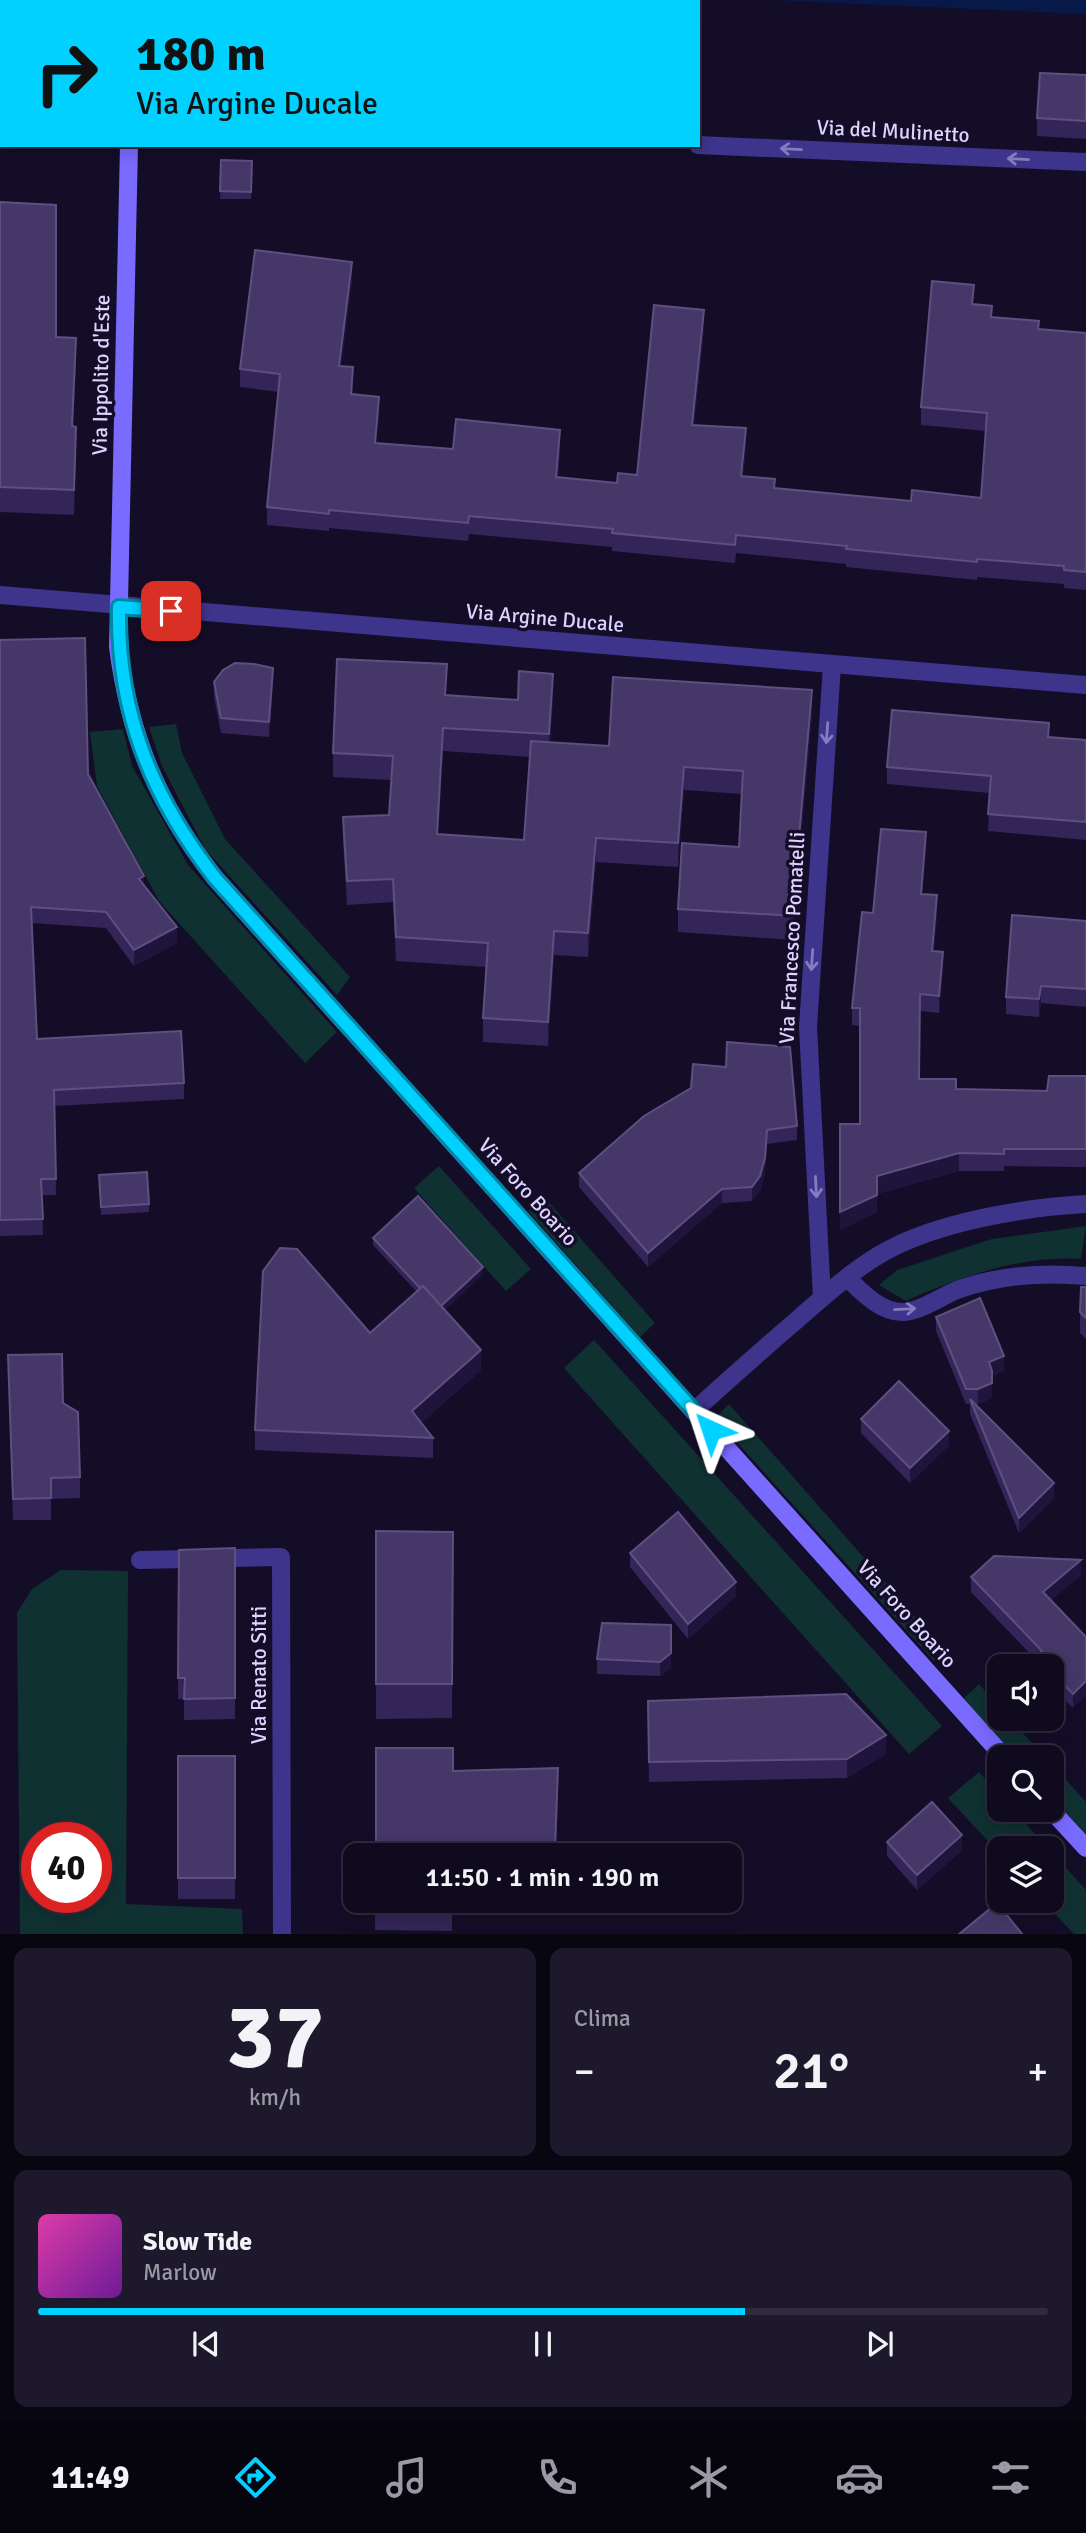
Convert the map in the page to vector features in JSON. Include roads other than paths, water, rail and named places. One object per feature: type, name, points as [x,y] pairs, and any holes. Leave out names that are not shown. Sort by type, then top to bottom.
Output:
[{"type":"street","name":"Via del Mulinetto","points":[[700,145],[1086,162]]},
{"type":"street","name":"Via Ippolito d'Este","points":[[119,607],[129,147]]},
{"type":"street","name":"Via Argine Ducale","points":[[0,595],[119,607],[1086,685]]},
{"type":"street","name":"Via Foro Boario","points":[[119,607],[118,647],[129,712],[148,766],[187,843],[215,878],[993,1745]]},
{"type":"street","name":"Via Francesco Pomatelli","points":[[822,1298],[808,1027],[832,664]]},
{"type":"street","points":[[694,1411],[822,1298],[871,1259],[900,1243],[977,1220],[1040,1208],[1086,1203]]},
{"type":"street","points":[[847,1278],[873,1301],[901,1312],[914,1310],[958,1290],[1004,1278],[1036,1273],[1086,1276]]},
{"type":"street","name":"Via Renato Sitti","points":[[140,1560],[281,1557],[282,1934]]},
{"type":"street","points":[[1062,1822],[1086,1848]]},
{"type":"water","points":[[770,0],[1086,0],[1086,14]]}]
